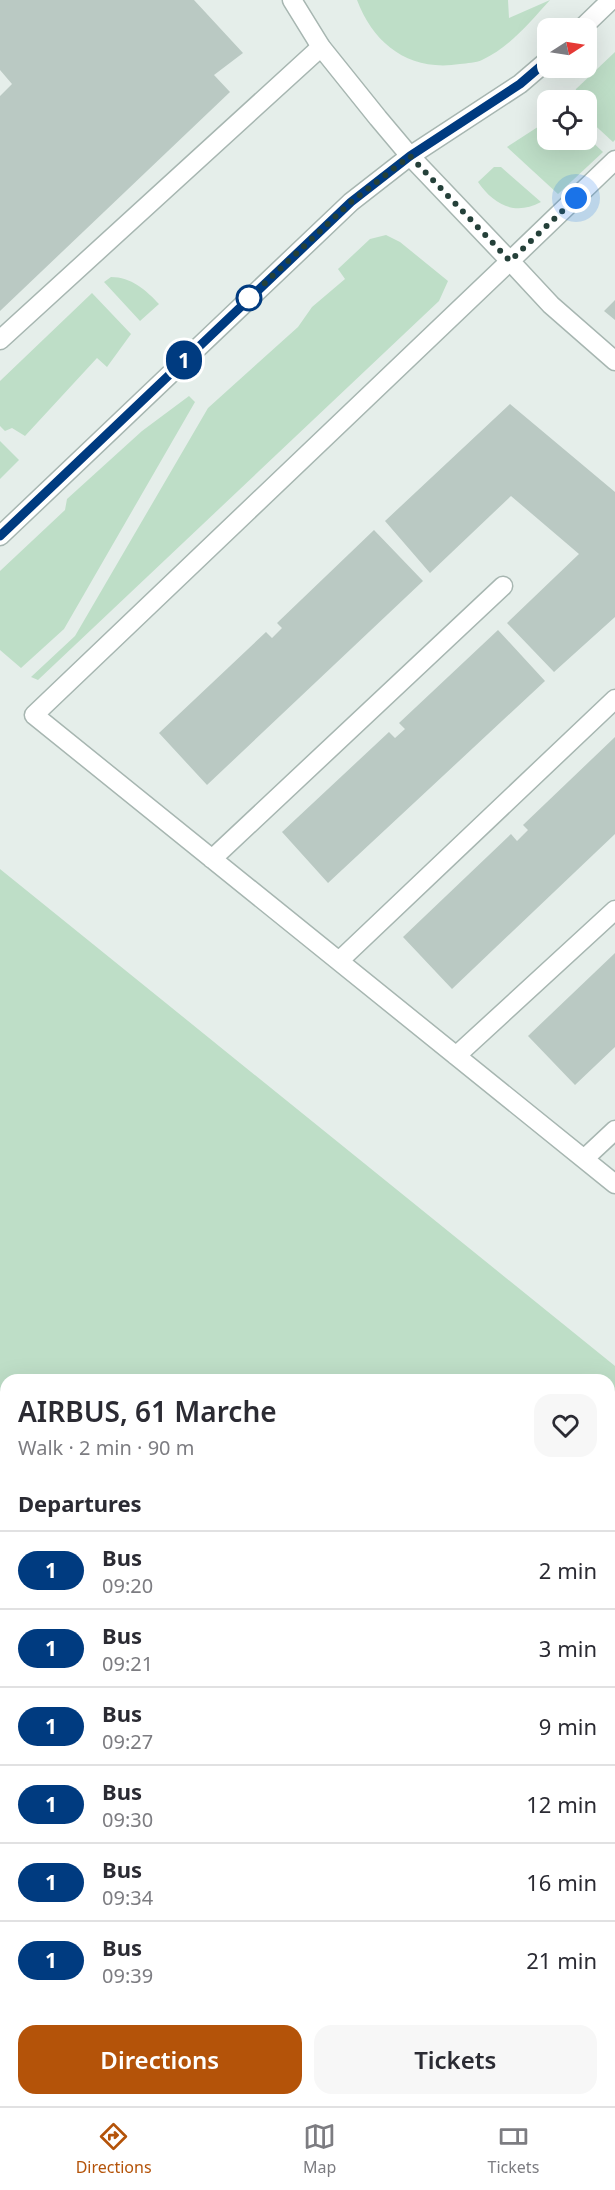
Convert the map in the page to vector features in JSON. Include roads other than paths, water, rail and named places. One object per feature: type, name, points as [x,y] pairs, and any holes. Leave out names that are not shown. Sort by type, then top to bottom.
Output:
[{"type":"street","points":[[292,0],[321,47],[410,156],[551,305],[615,360]]},
{"type":"street","points":[[590,18],[602,4]]},
{"type":"street","points":[[0,340],[321,47]]},
{"type":"street","points":[[0,536],[351,202],[410,156],[520,84],[537,69]]},
{"type":"street","points":[[615,160],[34,715],[615,1184]]},
{"type":"street","points":[[212,859],[503,586]]},
{"type":"street","points":[[339,961],[615,699]]},
{"type":"street","points":[[456,1056],[615,909]]},
{"type":"street","points":[[584,1159],[615,1130]]}]
